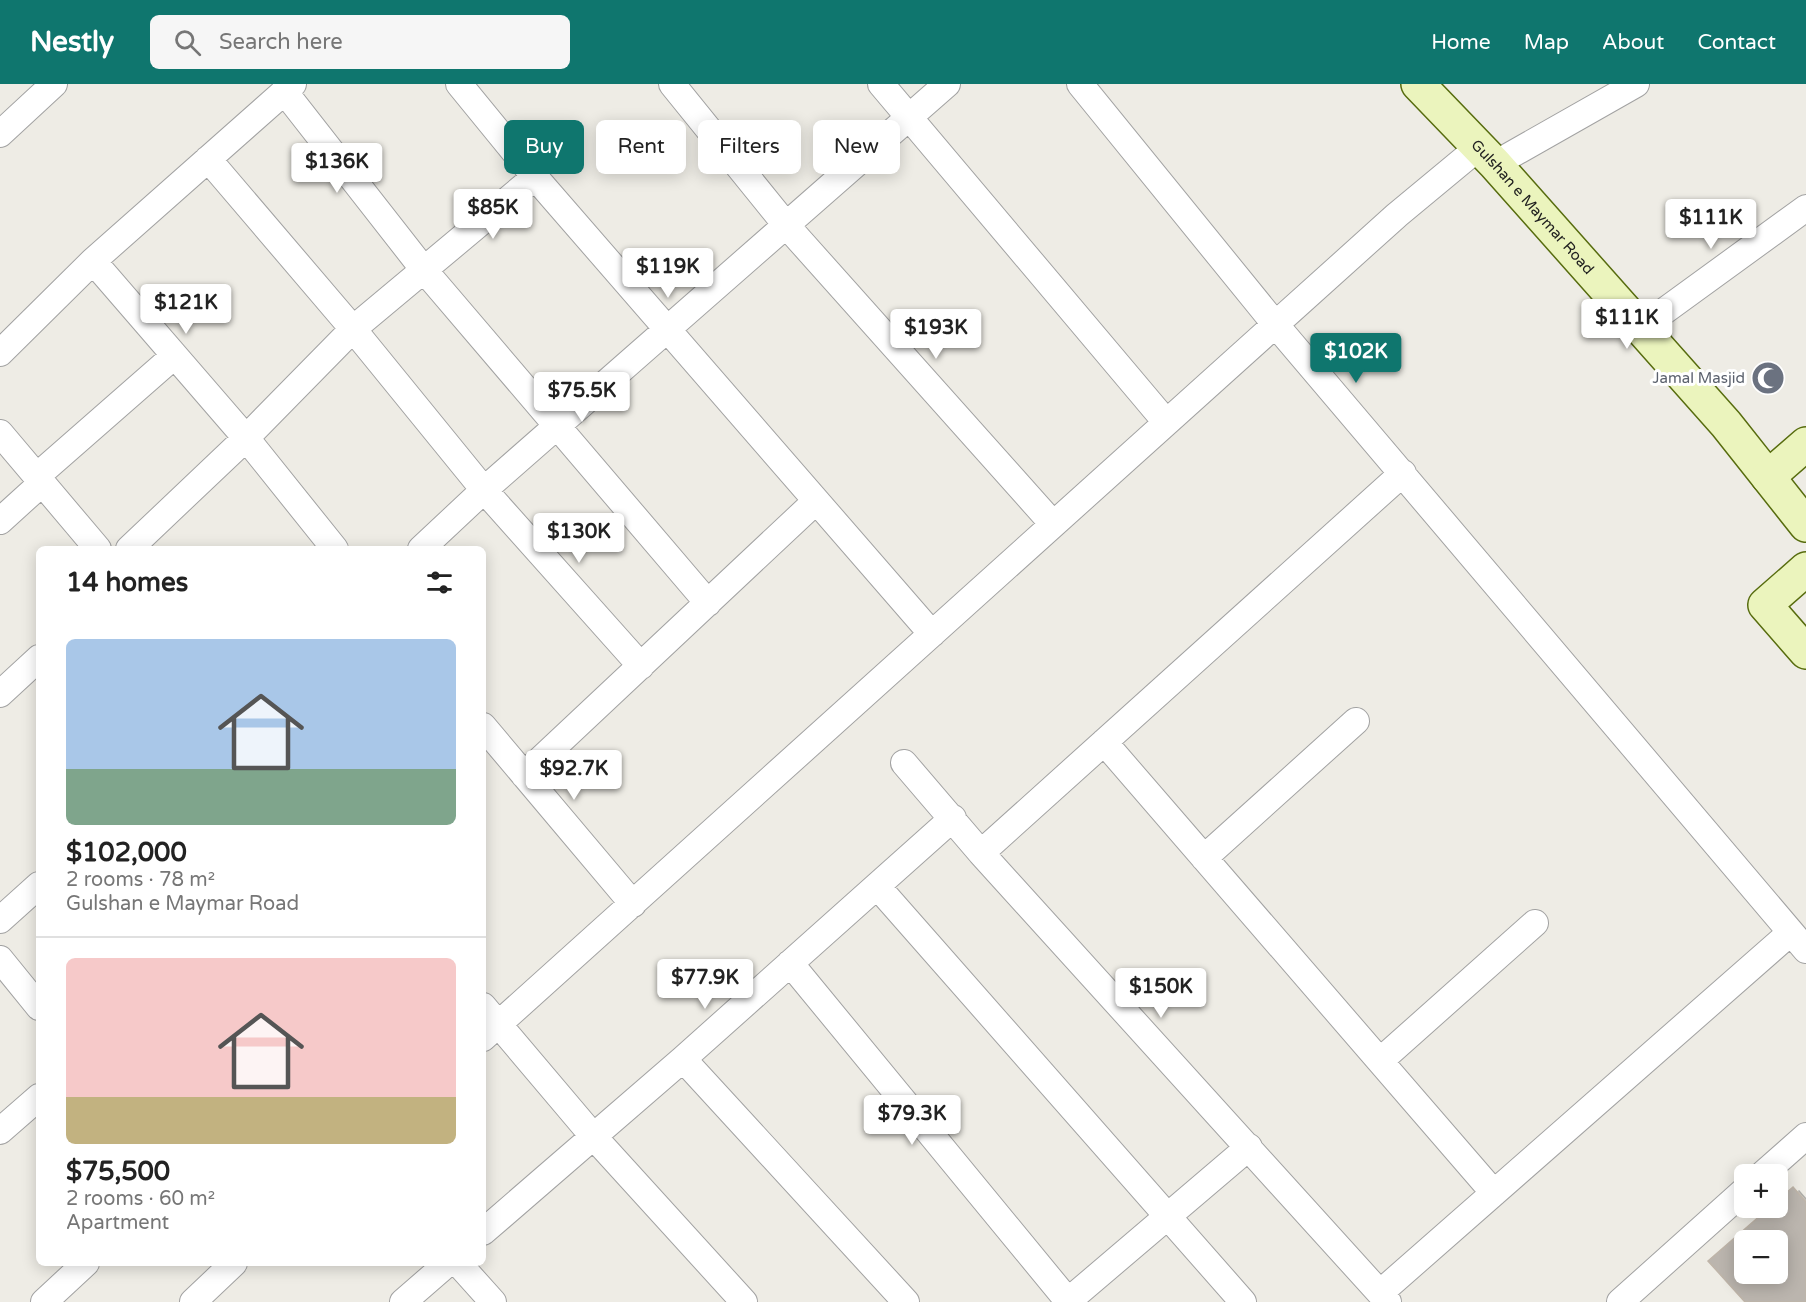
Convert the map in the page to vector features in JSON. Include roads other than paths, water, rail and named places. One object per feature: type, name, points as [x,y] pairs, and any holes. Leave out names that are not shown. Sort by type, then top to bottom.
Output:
[{"type":"main road","name":"Gulshan e Maymar Road","points":[[1418,84],[1487,155],[1726,424],[1806,525]]},
{"type":"main road","points":[[1768,477],[1806,444]]},
{"type":"main road","points":[[1806,568],[1764,605],[1806,652]]},
{"type":"street","points":[[1,131],[54,84]]},
{"type":"street","points":[[459,84],[535,177],[932,634]]},
{"type":"street","points":[[672,84],[786,225],[1053,524]]},
{"type":"street","points":[[881,84],[1166,422]]},
{"type":"street","points":[[424,546],[484,490],[947,84]]},
{"type":"street","points":[[904,763],[981,853],[1384,1298],[1494,1193],[1798,942],[1275,324],[1080,84]]},
{"type":"street","points":[[744,1302],[488,1023],[633,904],[1397,215],[1487,155],[1636,84]]},
{"type":"street","points":[[0,353],[93,261],[288,88],[424,270],[708,603]]},
{"type":"street","points":[[208,159],[484,490],[641,666]]},
{"type":"street","points":[[132,546],[246,438],[352,329],[535,177]]},
{"type":"street","points":[[1641,328],[1806,208]]},
{"type":"street","points":[[93,261],[246,438],[333,546]]},
{"type":"street","points":[[0,520],[40,479],[174,356]]},
{"type":"street","points":[[0,433],[96,546]]},
{"type":"street","points":[[981,853],[1403,473]]},
{"type":"street","points":[[524,776],[816,501]]},
{"type":"street","points":[[0,694],[36,661]]},
{"type":"street","points":[[1204,858],[1356,721]]},
{"type":"street","points":[[486,730],[633,904]]},
{"type":"street","points":[[1104,742],[1494,1193]]},
{"type":"street","points":[[486,1229],[683,1059],[953,818]]},
{"type":"street","points":[[877,886],[1243,1302]]},
{"type":"street","points":[[0,920],[36,888]]},
{"type":"street","points":[[1380,1061],[1535,923]]},
{"type":"street","points":[[0,959],[36,1003]]},
{"type":"street","points":[[790,963],[1067,1301],[1249,1147]]},
{"type":"street","points":[[683,1059],[906,1302]]},
{"type":"street","points":[[0,1131],[36,1100]]},
{"type":"street","points":[[1774,1164],[1806,1136]]},
{"type":"street","points":[[1620,1302],[1734,1200]]},
{"type":"street","points":[[44,1302],[83,1266]]},
{"type":"street","points":[[193,1302],[231,1266]]},
{"type":"street","points":[[403,1302],[445,1266]]},
{"type":"street","points":[[461,1266],[493,1302]]},
{"type":"place","name":"Jamal Masjid","points":[[1768,378]]}]
